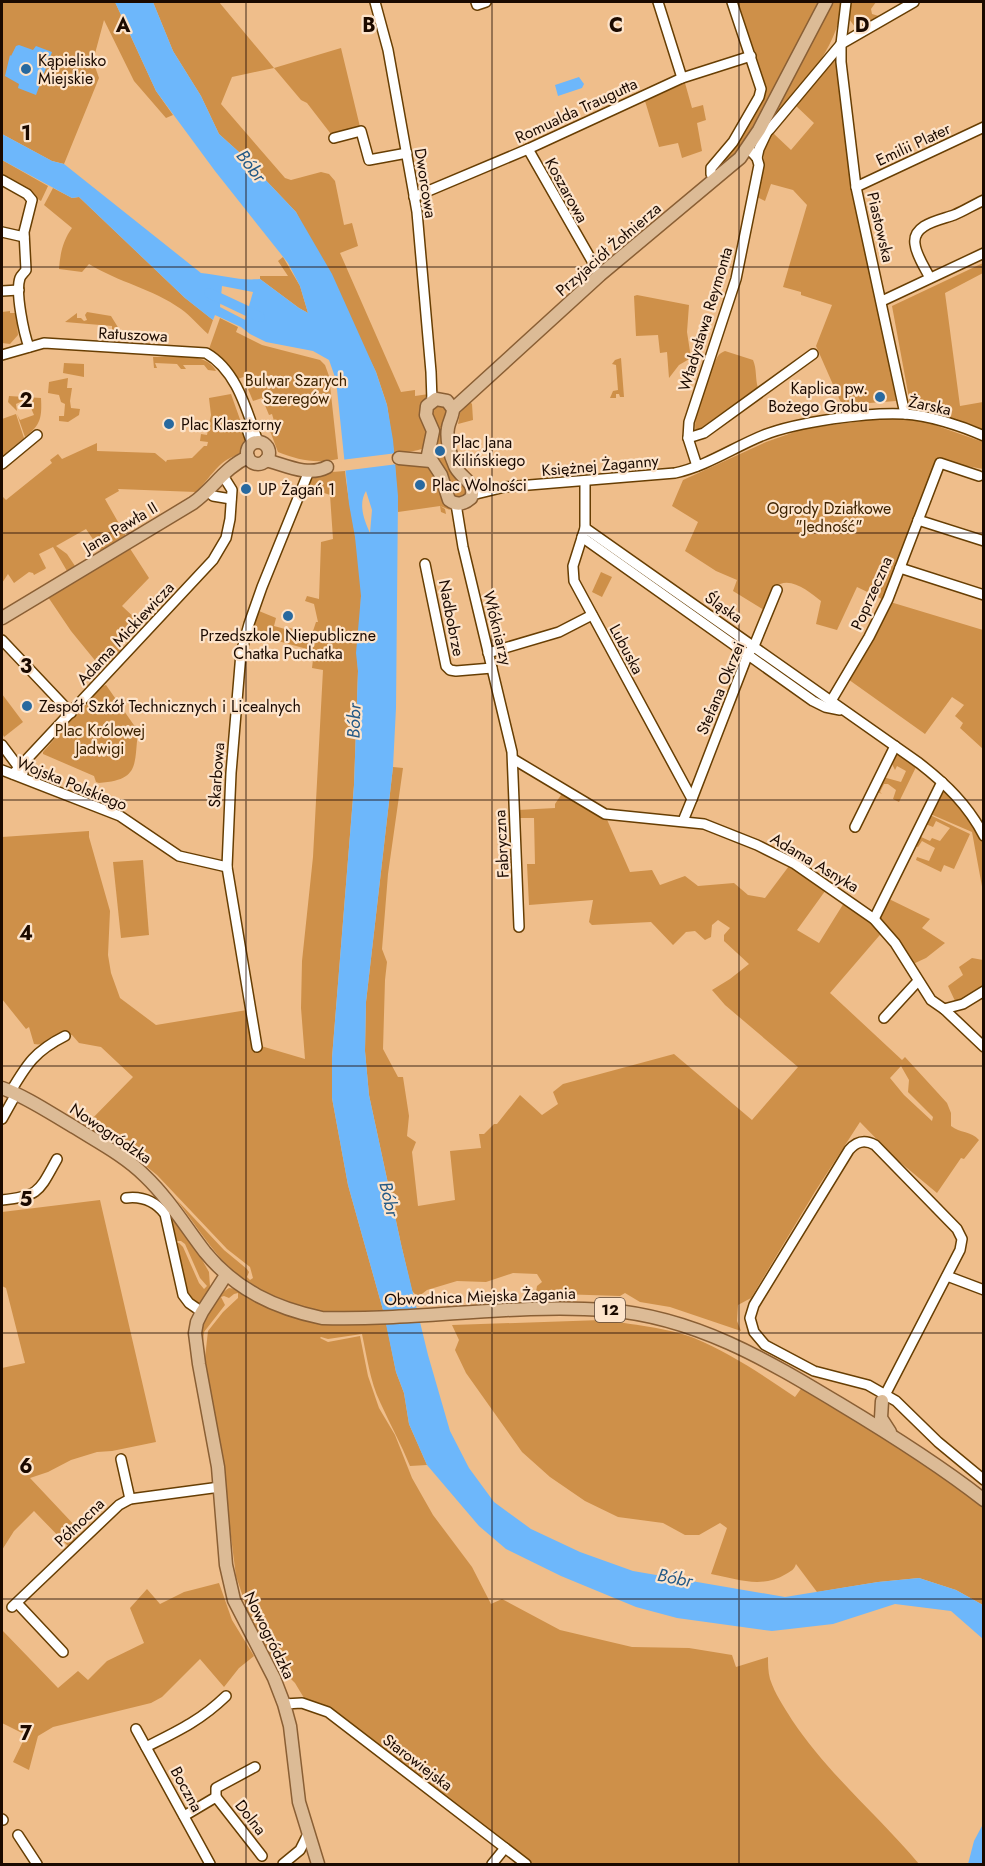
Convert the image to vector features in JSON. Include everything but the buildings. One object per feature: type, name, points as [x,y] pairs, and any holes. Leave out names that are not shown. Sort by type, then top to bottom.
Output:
[{"type":"main road","name":"Przyjaciół Żołnierza","points":[[443,403],[474,389],[531,340],[600,275],[735,162],[763,131],[826,2]]},
{"type":"main road","points":[[443,403],[452,456],[458,472],[471,490],[463,503],[456,504],[449,500],[441,475],[430,456],[433,432],[426,410],[443,403]]},
{"type":"main road","points":[[267,457],[266,445],[252,448],[256,463],[267,457],[327,467],[309,471],[295,469],[267,457]]},
{"type":"main road","name":"Jana Pawła II","points":[[2,618],[193,503],[252,448]]},
{"type":"main road","name":"Nowogródzka","points":[[10,1091],[90,1137],[136,1168],[170,1204],[207,1254],[226,1275],[202,1312],[195,1333],[220,1487],[230,1587],[244,1623],[274,1678],[284,1704],[290,1726],[299,1802],[317,1864]]},
{"type":"main road","name":"Obwodnica Miejska Żagania","points":[[226,1275],[251,1293],[275,1305],[322,1318],[591,1309],[634,1313],[673,1322],[716,1336],[755,1354],[895,1437],[984,1500]]},
{"type":"main road","points":[[851,1411],[862,1413],[871,1411],[884,1398]]},
{"type":"main road","points":[[884,1398],[882,1421],[895,1437]]},
{"type":"street","name":"Dworcowa","points":[[375,2],[388,50],[414,197],[431,372],[443,403]]},
{"type":"street","points":[[658,2],[682,78]]},
{"type":"street","points":[[715,180],[710,171],[712,165],[733,142],[760,93],[760,82],[732,2]]},
{"type":"street","points":[[841,44],[846,2]]},
{"type":"street","points":[[841,44],[914,2]]},
{"type":"street","name":"Przyjaciół Żołnierza","points":[[763,131],[841,44]]},
{"type":"street","name":"Piastowska","points":[[841,44],[841,62],[856,187],[905,414]]},
{"type":"street","name":"Romualda Traugutta","points":[[414,197],[528,149],[682,78],[751,56]]},
{"type":"street","name":"Emilii Plater","points":[[856,187],[984,127]]},
{"type":"street","points":[[334,138],[361,131],[369,160],[406,153]]},
{"type":"street","name":"Władysława Reymonta","points":[[697,466],[688,438],[689,422],[736,279],[758,172],[757,158],[763,131]]},
{"type":"street","points":[[748,148],[757,158]]},
{"type":"street","name":"Koszarowa","points":[[528,149],[600,275]]},
{"type":"street","points":[[2,180],[27,194],[32,200],[24,237],[26,270],[20,278],[19,290],[24,332],[29,347]]},
{"type":"street","points":[[930,278],[915,247],[917,233],[929,224],[984,200]]},
{"type":"street","points":[[2,232],[24,237]]},
{"type":"street","points":[[882,301],[984,253]]},
{"type":"street","points":[[2,291],[19,290]]},
{"type":"street","name":"Ratuszowa","points":[[2,355],[44,343],[206,353],[216,359],[231,378],[242,399],[257,439],[252,448]]},
{"type":"street","points":[[688,438],[704,433],[813,354]]},
{"type":"street","name":"Żarska","points":[[697,466],[776,431],[847,418],[905,414],[939,421],[984,436]]},
{"type":"street","points":[[2,464],[37,435]]},
{"type":"street","name":"Poprzeczna","points":[[824,700],[868,637],[888,599],[940,463],[979,476]]},
{"type":"street","name":"Księżnej Żaganny","points":[[471,490],[667,475],[697,466]]},
{"type":"street","name":"Skarbowa","points":[[293,513],[298,477],[295,469]]},
{"type":"street","name":"Skarbowa","points":[[257,1047],[227,867],[231,773],[241,653],[249,624],[309,471]]},
{"type":"street","name":"Adama Mickiewicza","points":[[16,771],[213,560],[229,528],[232,488],[222,474]]},
{"type":"street","name":"Lubuska","points":[[585,482],[583,532],[576,555],[573,577],[576,588],[692,799]]},
{"type":"street","points":[[208,491],[213,496],[231,499]]},
{"type":"street","name":"Włókniarzy","points":[[456,504],[463,548],[513,759]]},
{"type":"street","points":[[918,520],[984,541]]},
{"type":"street","name":"Śląska","points":[[583,532],[824,700],[845,711],[896,746],[942,782],[966,807],[984,836]]},
{"type":"street","name":"Nadbobrze","points":[[425,564],[446,666],[456,671],[492,668]]},
{"type":"street","points":[[900,568],[984,596]]},
{"type":"street","name":"Stefana Okrzei","points":[[692,799],[777,590]]},
{"type":"street","points":[[488,653],[559,632],[592,615]]},
{"type":"street","points":[[2,640],[71,713]]},
{"type":"street","points":[[2,745],[16,771]]},
{"type":"street","points":[[855,827],[896,746]]},
{"type":"street","name":"Adama Asnyka","points":[[513,759],[605,814],[699,823],[778,854],[810,873],[874,919],[892,939],[931,1000],[944,1009],[984,1047]]},
{"type":"street","name":"Fabryczna","points":[[513,759],[519,927]]},
{"type":"street","name":"Wojska Polskiego","points":[[2,770],[16,771],[28,780],[120,816],[179,856],[227,867]]},
{"type":"street","points":[[874,919],[942,782]]},
{"type":"street","points":[[683,821],[692,799]]},
{"type":"street","points":[[884,1018],[918,981]]},
{"type":"street","points":[[944,1009],[963,1004],[984,991]]},
{"type":"street","points":[[2,1119],[10,1091],[26,1065],[38,1052],[65,1036]]},
{"type":"street","points":[[884,1398],[962,1244],[957,1229],[875,1145],[866,1141],[856,1143],[849,1150],[765,1286],[754,1305],[750,1318],[754,1332],[765,1346],[814,1371],[868,1385],[884,1398],[902,1405],[938,1442],[984,1480]]},
{"type":"street","points":[[2,1200],[25,1197],[37,1191],[57,1159]]},
{"type":"street","points":[[126,1198],[139,1197],[158,1207],[165,1214],[183,1295],[189,1304],[202,1312]]},
{"type":"street","points":[[947,1276],[984,1290]]},
{"type":"street","points":[[121,1459],[130,1500]]},
{"type":"street","name":"Północna","points":[[63,1652],[14,1605],[112,1510],[130,1500],[220,1487]]},
{"type":"street","points":[[146,1747],[190,1726],[209,1713],[226,1696]]},
{"type":"street","name":"Starowiejska","points":[[284,1704],[302,1703],[328,1712],[526,1864]]},
{"type":"street","name":"Boczna","points":[[136,1729],[210,1864]]},
{"type":"street","points":[[216,1797],[216,1788],[255,1767]]},
{"type":"street","name":"Dolna","points":[[184,1816],[216,1797],[262,1856]]},
{"type":"street","points":[[285,1863],[305,1844],[308,1834]]},
{"type":"street","points":[[18,1835],[37,1864]]},
{"type":"street","points":[[492,1864],[505,1848]]},
{"type":"street","points":[[285,1863],[306,1856],[317,1864]]},
{"type":"green space","points":[[2,2],[115,2],[156,91],[173,115],[166,118],[134,81],[104,20],[93,61],[99,78],[64,164],[52,161],[2,134]]},
{"type":"green space","points":[[153,2],[219,2],[274,68],[232,77],[221,104],[285,178],[291,180],[321,172],[329,174],[335,181],[344,225],[352,223],[358,246],[340,253],[401,392],[415,390],[415,396],[429,394],[430,431],[424,448],[394,453],[387,405],[376,372],[296,212],[219,134],[201,96],[173,51]]},
{"type":"green space","points":[[735,2],[818,2],[785,71],[752,131],[736,154],[717,170],[716,166],[764,94]]},
{"type":"green space","points":[[831,2],[843,2],[833,37],[816,68],[770,125],[767,123]]},
{"type":"green space","points":[[849,2],[876,2],[871,9],[872,14],[882,17],[862,27],[855,27],[849,19]]},
{"type":"green space","points":[[341,48],[361,131],[334,138],[307,103],[301,100],[274,68]]},
{"type":"green space","points":[[831,60],[837,62],[896,401],[842,405],[816,346],[832,305],[783,287],[807,205],[793,190],[771,184],[765,201],[757,197],[763,171],[765,147],[769,138],[773,133],[791,150],[814,123],[794,104]]},
{"type":"green space","points":[[685,83],[692,108],[703,105],[706,120],[697,123],[702,151],[682,158],[678,143],[659,147],[645,101]]},
{"type":"green space","points":[[2,160],[48,186],[41,201],[2,178]]},
{"type":"green space","points":[[53,188],[72,198],[79,197],[185,298],[213,320],[208,334],[185,312],[170,302],[89,264],[82,272],[59,269],[66,237],[72,228],[44,205]]},
{"type":"green space","points":[[283,257],[300,286],[308,313],[260,279],[260,276],[288,276],[278,261]]},
{"type":"green space","points":[[983,263],[983,273],[945,293],[960,406],[983,402],[983,430],[911,409],[892,306]]},
{"type":"green space","points":[[634,296],[689,305],[687,332],[691,358],[679,365],[669,378],[667,352],[660,353],[658,335],[636,336]]},
{"type":"green space","points":[[10,311],[10,313],[16,313],[18,335],[10,344],[2,343],[2,312]]},
{"type":"green space","points":[[87,312],[111,316],[119,329],[119,336],[112,335],[112,326],[65,322],[77,313],[77,318],[87,320],[85,315]]},
{"type":"green space","name":"Bulwar Szarych Szeregów","points":[[220,318],[238,327],[236,332],[262,345],[320,360],[325,365],[329,376],[338,459],[307,460],[278,452],[270,431],[276,428],[272,414],[269,415],[262,398],[253,401],[248,389],[251,387],[246,376],[235,380],[225,362],[209,349]]},
{"type":"green space","points":[[725,351],[753,360],[758,388],[704,428],[696,431],[696,416],[707,381],[718,356]]},
{"type":"green space","points":[[153,357],[197,358],[205,360],[216,371],[208,370],[204,365],[183,365],[186,369],[181,369],[177,364],[155,363],[157,368],[154,368]]},
{"type":"green space","points":[[621,358],[624,397],[616,394],[616,398],[610,398],[613,391],[618,390],[616,365],[612,364]]},
{"type":"green space","points":[[64,363],[84,364],[84,377],[63,373]]},
{"type":"green space","points":[[68,378],[67,388],[72,388],[71,408],[80,409],[79,415],[68,422],[59,421],[59,416],[64,416],[65,404],[61,402],[59,395],[48,393],[49,382]]},
{"type":"green space","points":[[231,394],[248,442],[238,454],[223,462],[196,492],[118,489],[119,491],[105,499],[126,536],[101,551],[86,529],[56,546],[67,554],[75,566],[67,571],[53,547],[39,554],[45,569],[34,575],[29,572],[14,583],[8,574],[2,583],[2,496],[6,500],[52,463],[50,460],[58,454],[62,459],[97,443],[97,451],[155,453],[166,462],[167,460],[192,458],[204,446],[207,446],[208,442],[200,441],[201,434],[207,435],[211,415],[209,398]]},
{"type":"green space","points":[[9,396],[41,398],[39,420],[34,429],[25,437],[17,414],[20,420],[34,415],[27,399],[16,404],[17,411],[8,402]]},
{"type":"green space","points":[[469,401],[472,404],[473,420],[458,424],[460,413]]},
{"type":"green space","name":"Plac Jana Kilińskiego","points":[[442,404],[448,411],[445,428],[466,486],[467,493],[464,497],[454,496],[433,455],[433,408],[434,405]]},
{"type":"green space","points":[[16,414],[24,438],[2,456],[2,419]]},
{"type":"green space","name":"Ogrody Działkowe \"Jedność\"","points":[[898,416],[926,422],[983,442],[983,469],[940,461],[887,601],[983,630],[983,749],[960,728],[963,723],[955,716],[964,705],[952,697],[925,734],[845,677],[886,601],[857,587],[837,630],[816,624],[821,601],[811,593],[792,584],[780,584],[774,588],[764,610],[733,591],[737,580],[716,571],[685,551],[698,522],[672,506],[683,480],[766,442],[803,429]]},
{"type":"green space","name":"Plac Wolności","points":[[407,463],[428,466],[432,469],[450,510],[440,506],[398,512],[395,465]]},
{"type":"green space","points":[[345,471],[361,580],[361,596],[354,785],[332,1058],[332,1098],[348,1185],[383,1310],[338,1313],[307,1310],[291,1305],[247,1282],[217,1254],[176,1199],[224,1250],[247,1269],[249,1272],[247,1277],[250,1280],[253,1278],[250,1267],[227,1249],[157,1175],[131,1154],[85,1126],[133,1077],[101,1047],[79,1043],[72,1035],[62,1036],[44,1044],[34,1044],[29,1027],[26,1029],[2,999],[2,837],[89,831],[110,911],[108,955],[111,973],[120,998],[156,1025],[247,1010],[261,1046],[305,1059],[301,1008],[302,961],[313,857],[323,670],[312,668],[314,651],[250,633],[259,611],[276,618],[274,626],[312,634],[318,622],[314,604],[305,601],[307,596],[319,599],[321,542],[333,539],[330,495],[307,487],[317,475]]},
{"type":"green space","points":[[440,506],[445,509],[446,514],[441,512]]},
{"type":"green space","points":[[129,547],[149,578],[122,606],[140,623],[119,646],[122,649],[102,669],[71,631],[48,597]]},
{"type":"green space","points":[[601,572],[612,577],[602,597],[592,592]]},
{"type":"green space","name":"Plac Królowej Jadwigi","points":[[106,685],[138,731],[135,762],[132,769],[122,778],[99,783],[96,782],[94,776],[43,754],[43,752],[100,687]]},
{"type":"green space","points":[[2,694],[23,722],[4,737],[2,733]]},
{"type":"green space","points":[[895,754],[916,767],[899,802],[893,799],[896,790],[888,784],[884,784],[880,792],[882,794],[876,791],[883,777],[901,782],[906,771],[897,766],[895,770],[891,762]]},
{"type":"green space","points":[[393,767],[403,768],[388,874],[382,949],[387,962],[383,1049],[398,1077],[403,1077],[409,1116],[407,1136],[416,1142],[412,1152],[418,1206],[455,1200],[450,1151],[481,1148],[479,1134],[484,1134],[494,1124],[497,1124],[520,1095],[542,1115],[558,1104],[553,1092],[563,1084],[674,1054],[752,1120],[798,1067],[725,1005],[712,990],[749,964],[724,941],[724,935],[730,928],[718,920],[712,925],[711,937],[705,940],[695,931],[686,932],[673,945],[651,922],[592,925],[589,922],[593,900],[529,905],[527,864],[535,864],[534,818],[519,818],[518,810],[555,808],[555,804],[565,789],[605,815],[630,872],[652,870],[660,885],[685,876],[698,886],[734,883],[748,895],[765,898],[792,862],[828,887],[797,930],[819,943],[847,898],[885,929],[830,993],[902,1060],[905,1057],[947,1103],[951,1113],[951,1126],[979,1140],[964,1159],[961,1158],[937,1193],[895,1158],[860,1122],[751,1298],[738,1305],[737,1321],[741,1331],[670,1307],[640,1302],[625,1293],[620,1296],[559,1294],[539,1296],[536,1292],[537,1286],[542,1282],[537,1274],[513,1273],[486,1282],[457,1281],[427,1290],[418,1297],[412,1291],[369,1095],[365,1051],[366,1002]],"holes":[[[901,1066],[909,1080],[908,1092],[933,1117],[932,1121],[904,1095],[890,1078]]]},
{"type":"green space","points":[[943,786],[981,836],[983,892],[972,832],[928,813]]},
{"type":"green space","points":[[928,814],[970,834],[954,869],[944,865],[941,872],[916,860],[917,857],[929,861],[935,848],[922,841],[918,847],[915,846],[921,837],[930,841],[932,838],[940,841],[950,828],[936,821],[933,827],[923,823]]},
{"type":"green space","points":[[143,860],[149,935],[121,938],[113,862]]},
{"type":"green space","points":[[887,898],[930,919],[922,928],[945,943],[926,958],[913,964],[879,918]]},
{"type":"green space","points":[[972,958],[983,960],[983,988],[956,1003],[948,986],[963,975],[959,967]]},
{"type":"green space","points":[[154,1193],[185,1230],[209,1272],[210,1287],[200,1304],[197,1305],[187,1296],[175,1243],[183,1247],[199,1283],[204,1289],[207,1286],[200,1278],[185,1244],[175,1241]]},
{"type":"green space","points":[[100,1200],[156,1442],[97,1452],[71,1460],[30,1478],[78,1529],[79,1534],[68,1546],[34,1511],[14,1531],[2,1550],[2,1368],[25,1363],[6,1288],[2,1286],[2,1212]]},
{"type":"green space","points":[[229,1288],[236,1289],[258,1303],[288,1315],[342,1322],[342,1324],[386,1322],[396,1372],[404,1393],[409,1424],[427,1465],[410,1466],[377,1394],[362,1334],[320,1338],[328,1342],[360,1336],[368,1376],[379,1408],[395,1435],[412,1478],[433,1515],[472,1567],[491,1604],[502,1599],[560,1630],[632,1647],[689,1648],[732,1655],[736,1667],[768,1657],[769,1676],[774,1690],[806,1740],[919,1864],[533,1864],[318,1708],[307,1703],[295,1683],[274,1662],[249,1615],[236,1576],[204,1367],[208,1331],[238,1298],[238,1293],[229,1298],[221,1297],[225,1305],[204,1332],[202,1351],[200,1337],[206,1313]]},
{"type":"green space","points":[[602,1320],[661,1329],[694,1338],[733,1357],[795,1397],[803,1386],[883,1434],[983,1504],[983,1605],[956,1590],[919,1578],[817,1592],[796,1564],[789,1572],[768,1581],[749,1582],[711,1574],[727,1528],[720,1523],[699,1535],[685,1535],[663,1523],[618,1517],[585,1501],[550,1477],[522,1452],[466,1373],[455,1350],[459,1340],[452,1325]]},
{"type":"green space","points":[[219,1583],[232,1620],[254,1656],[239,1668],[224,1687],[200,1659],[162,1697],[151,1703],[53,1727],[38,1736],[29,1770],[13,1762],[26,1735],[2,1723],[2,1630],[58,1688],[78,1671],[88,1680],[107,1661],[144,1643],[130,1608],[147,1589],[160,1604],[184,1592]]},
{"type":"water","points":[[115,2],[153,2],[173,51],[201,96],[219,134],[296,212],[332,274],[376,372],[387,405],[398,496],[396,708],[393,767],[366,1002],[365,1051],[369,1095],[428,1355],[450,1431],[469,1468],[494,1502],[531,1529],[580,1552],[633,1571],[785,1597],[919,1578],[956,1590],[983,1605],[983,1639],[951,1611],[895,1604],[833,1624],[772,1631],[677,1618],[636,1607],[561,1576],[506,1549],[479,1526],[427,1465],[409,1424],[404,1393],[396,1372],[383,1310],[348,1185],[332,1098],[332,1058],[354,785],[358,671],[356,653],[361,596],[336,380],[329,360],[313,351],[266,342],[215,315],[213,320],[185,298],[79,197],[72,198],[2,160],[2,134],[52,161],[64,164],[201,273],[238,279],[260,279],[308,313],[300,286],[288,263],[215,171],[156,91]],"holes":[[[222,286],[253,292],[245,320],[220,307]],[[366,491],[372,510],[370,533],[362,507]]]},
{"type":"water","name":"Kąpielisko Miejskie","points":[[19,45],[33,50],[36,46],[52,52],[36,95],[18,88],[19,84],[5,76],[10,55]]},
{"type":"water","points":[[579,77],[584,84],[582,88],[558,96],[555,85]]},
{"type":"water","points":[[983,1824],[983,1864],[968,1864],[974,1841]]},
{"type":"pier","points":[[397,453],[398,464],[342,471],[341,460]]},
{"type":"waterway","name":"Bóbr","points":[[209,293],[260,317]]},
{"type":"place","name":"Kąpielisko Miejskie","points":[[26,69]]},
{"type":"place","name":"Kaplica pw. Bożego Grobu","points":[[880,397]]},
{"type":"place","name":"Plac Klasztorny","points":[[169,424]]},
{"type":"place","name":"Plac Jana Kilińskiego","points":[[440,451]]},
{"type":"place","name":"Plac Wolności","points":[[420,485]]},
{"type":"place","name":"UP Żagań 1","points":[[246,489]]},
{"type":"place","name":"Przedszkole Niepubliczne Chatka Puchatka","points":[[288,616]]},
{"type":"place","name":"Zespół Szkół Technicznych i Licealnych","points":[[27,706]]}]
